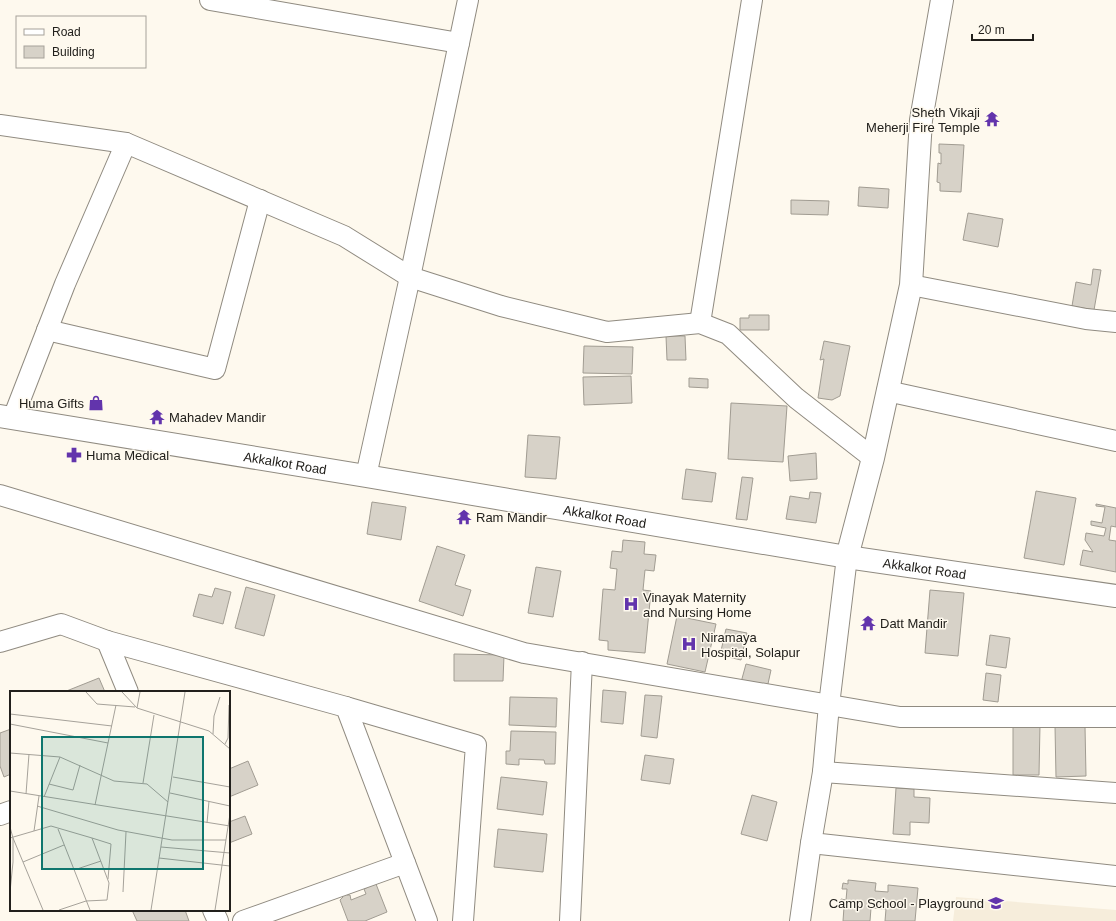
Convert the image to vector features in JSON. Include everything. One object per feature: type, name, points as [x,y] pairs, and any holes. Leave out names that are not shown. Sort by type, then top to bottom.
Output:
[{"type":"street","points":[[210,0],[459,43]]},
{"type":"street","points":[[366,476],[410,277],[468,0]]},
{"type":"street","points":[[700,323],[752,0]]},
{"type":"street","points":[[800,921],[823,772],[829,706],[847,557],[873,458],[911,285],[921,120],[942,0]]},
{"type":"street","points":[[0,126],[126,143],[344,236],[410,277],[501,306],[607,332],[700,323],[728,334],[796,398],[873,458]]},
{"type":"street","points":[[6,417],[47,330],[126,143]]},
{"type":"street","points":[[47,330],[215,370],[260,200]]},
{"type":"street","points":[[911,285],[1086,319],[1116,322]]},
{"type":"street","points":[[887,391],[1116,441]]},
{"type":"street","name":"Akkalkot Road","points":[[6,417],[847,557],[1116,596]]},
{"type":"street","points":[[0,495],[524,653],[900,717],[1116,717]]},
{"type":"street","points":[[0,642],[61,624],[107,641],[346,707],[476,745],[463,921]]},
{"type":"street","points":[[107,641],[128,691]]},
{"type":"street","points":[[570,921],[582,662]]},
{"type":"street","points":[[346,707],[426,921]]},
{"type":"street","points":[[823,772],[1116,793]]},
{"type":"street","points":[[0,815],[10,811]]},
{"type":"street","points":[[811,843],[1116,876]]},
{"type":"street","points":[[243,921],[405,863]]},
{"type":"street","points":[[213,911],[218,921]]},
{"type":"shaded area","name":"Camp School - Playground","points":[[956,897],[1116,910],[1116,921],[953,921]]},
{"type":"building","points":[[939,144],[964,145],[961,192],[940,191],[940,183],[937,182],[938,163],[941,164]]},
{"type":"building","points":[[859,187],[889,189],[888,208],[858,206]]},
{"type":"building","points":[[791,200],[829,201],[828,215],[791,214]]},
{"type":"building","points":[[968,213],[1003,219],[998,247],[963,240]]},
{"type":"building","points":[[1093,269],[1101,270],[1094,310],[1072,306],[1076,282],[1091,285]]},
{"type":"building","points":[[749,315],[769,315],[769,330],[740,330],[740,318],[749,318]]},
{"type":"building","points":[[666,336],[685,336],[686,360],[667,360]]},
{"type":"building","points":[[824,341],[850,346],[840,396],[832,400],[818,398],[824,359],[820,360]]},
{"type":"building","points":[[584,346],[633,347],[632,374],[583,373]]},
{"type":"building","points":[[631,376],[632,403],[584,405],[583,377]]},
{"type":"building","points":[[689,378],[708,379],[708,388],[689,387]]},
{"type":"building","points":[[731,403],[787,406],[783,462],[728,459]]},
{"type":"building","points":[[528,435],[560,437],[556,479],[525,477]]},
{"type":"building","points":[[816,453],[817,479],[790,481],[788,456]]},
{"type":"building","points":[[686,469],[716,473],[712,502],[682,499]]},
{"type":"building","points":[[742,477],[753,478],[747,520],[736,519]]},
{"type":"building","points":[[1036,491],[1076,498],[1064,565],[1024,558]]},
{"type":"building","points":[[810,492],[821,493],[816,523],[786,519],[790,496],[809,499]]},
{"type":"building","points":[[372,502],[406,507],[401,540],[367,534]]},
{"type":"building","points":[[1096,504],[1116,508],[1116,527],[1111,526],[1109,540],[1116,541],[1116,572],[1080,565],[1083,550],[1093,552],[1085,540],[1086,533],[1104,536],[1106,528],[1091,525],[1091,521],[1102,523],[1105,507],[1096,506]]},
{"type":"building","points":[[623,540],[645,542],[644,554],[656,555],[654,571],[645,570],[643,590],[651,591],[645,653],[608,650],[608,641],[599,640],[603,589],[615,590],[617,569],[610,568],[612,551],[622,552]]},
{"type":"building","points":[[437,546],[465,555],[455,585],[471,590],[463,616],[419,601]]},
{"type":"building","points":[[536,567],[561,571],[553,617],[528,613]]},
{"type":"building","points":[[246,587],[275,595],[264,636],[235,628]]},
{"type":"building","points":[[215,588],[231,592],[223,624],[193,616],[199,594],[212,597]]},
{"type":"building","points":[[930,590],[964,593],[958,656],[925,653]]},
{"type":"building","points":[[677,616],[716,624],[705,672],[667,664]]},
{"type":"building","points":[[726,629],[747,633],[741,660],[720,655]]},
{"type":"building","points":[[990,635],[1010,638],[1006,668],[986,665]]},
{"type":"building","points":[[454,654],[504,655],[503,681],[454,681]]},
{"type":"building","points":[[746,664],[771,670],[766,693],[740,686]]},
{"type":"building","points":[[986,673],[1001,675],[998,702],[983,700]]},
{"type":"building","points":[[99,678],[105,691],[66,691]]},
{"type":"building","points":[[603,690],[626,692],[623,724],[601,722]]},
{"type":"building","points":[[645,695],[662,696],[657,738],[641,736]]},
{"type":"building","points":[[510,697],[557,698],[556,727],[509,725]]},
{"type":"building","points":[[1013,725],[1040,725],[1039,775],[1013,775]]},
{"type":"building","points":[[1055,726],[1085,726],[1086,776],[1056,777]]},
{"type":"building","points":[[10,729],[10,774],[4,777],[0,766],[0,733]]},
{"type":"building","points":[[511,731],[556,732],[555,764],[545,764],[544,760],[519,759],[519,765],[506,764],[506,751],[510,751]]},
{"type":"building","points":[[645,755],[674,759],[670,784],[641,780]]},
{"type":"building","points":[[248,761],[258,785],[230,797],[230,769]]},
{"type":"building","points":[[501,777],[547,782],[543,815],[497,809]]},
{"type":"building","points":[[896,788],[914,789],[914,797],[930,798],[929,823],[910,822],[910,835],[893,834]]},
{"type":"building","points":[[752,795],[777,802],[767,841],[741,834]]},
{"type":"building","points":[[245,816],[252,834],[230,843],[230,822]]},
{"type":"building","points":[[498,829],[547,834],[543,872],[494,867]]},
{"type":"building","points":[[848,880],[876,883],[875,891],[888,892],[888,885],[918,888],[915,921],[885,921],[886,909],[871,908],[870,921],[843,921],[844,907],[840,907],[841,899],[846,900],[847,889],[842,889],[843,883],[848,884]]},
{"type":"building","points":[[366,884],[376,884],[387,912],[365,921],[348,921],[340,900],[343,897],[341,895],[348,893],[347,895],[350,895],[351,900],[366,894],[364,889],[368,887]]},
{"type":"building","points":[[132,911],[185,911],[189,921],[137,921]]},
{"type":"place","name":"Sheth Vikaji Meherji Fire Temple","points":[[992,119]]},
{"type":"place","name":"Huma Gifts","points":[[96,403]]},
{"type":"place","name":"Mahadev Mandir","points":[[157,417]]},
{"type":"place","name":"Huma Medical","points":[[74,455]]},
{"type":"place","name":"Ram Mandir","points":[[464,517]]},
{"type":"place","name":"Vinayak Maternity and Nursing Home","points":[[631,604]]},
{"type":"place","name":"Datt Mandir","points":[[868,623]]},
{"type":"place","name":"Niramaya Hospital, Solapur","points":[[689,644]]},
{"type":"place","name":"Camp School - Playground","points":[[996,903]]}]
